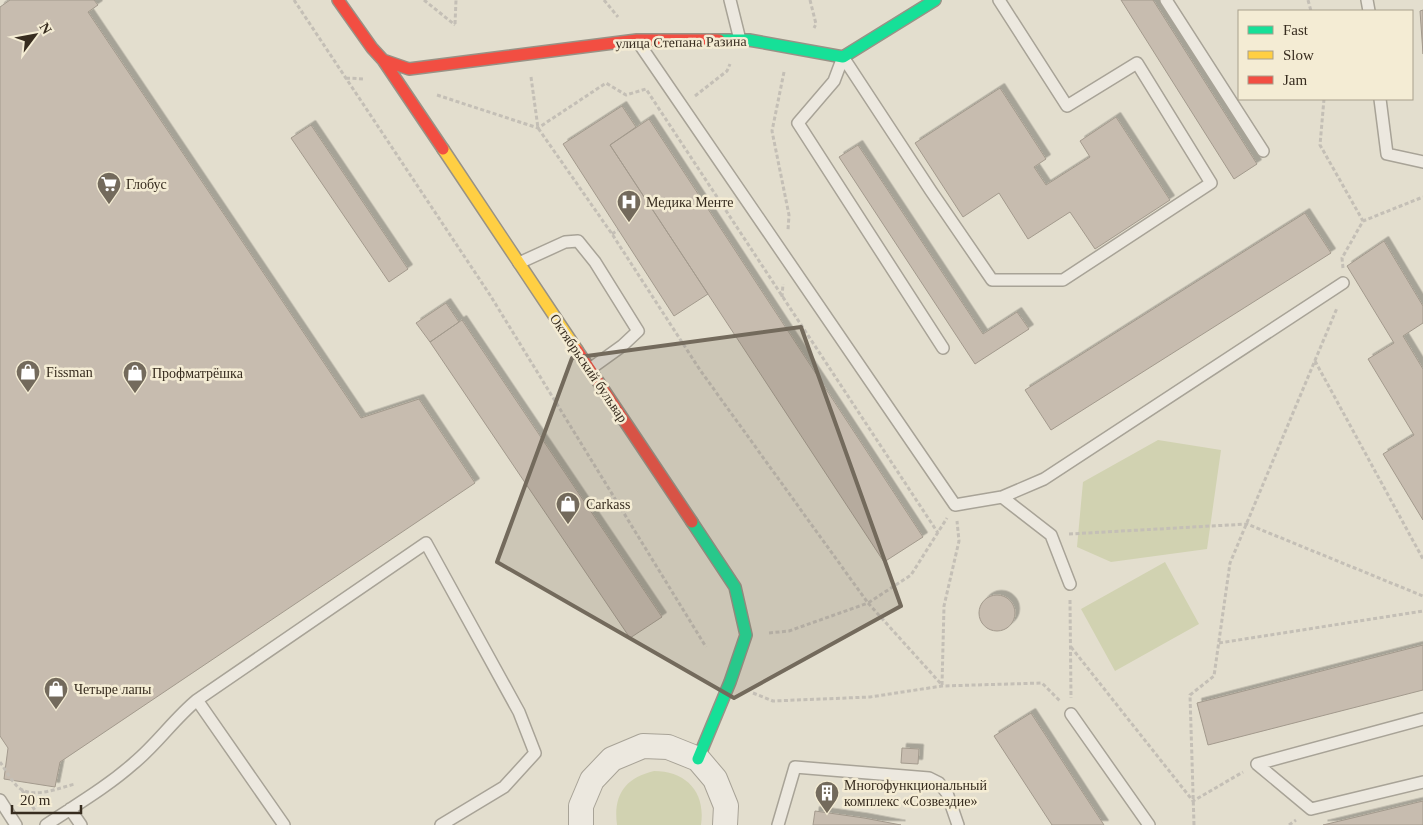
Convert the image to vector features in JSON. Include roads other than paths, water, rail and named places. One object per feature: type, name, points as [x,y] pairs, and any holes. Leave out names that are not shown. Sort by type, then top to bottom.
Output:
[{"type":"street","name":"Октябрьский бульвар","points":[[338,0],[398,82],[736,587],[746,635],[730,682],[698,758]]},
{"type":"street","points":[[843,56],[935,0]]},
{"type":"street","name":"улица Степана Разина","points":[[383,60],[409,69],[637,40],[749,40],[843,56]]},
{"type":"street","points":[[581,825],[581,806],[592,780],[612,759],[643,746],[668,747],[698,758],[715,779],[726,806],[725,825]]},
{"type":"lane","points":[[730,0],[740,40]]},
{"type":"lane","points":[[843,56],[992,280],[1063,280],[1211,183],[1137,62],[1067,106],[999,0]]},
{"type":"lane","points":[[1166,0],[1263,151]]},
{"type":"lane","points":[[637,40],[956,505],[1002,496],[1044,479],[1343,283]]},
{"type":"lane","points":[[843,56],[834,81],[798,123],[943,348]]},
{"type":"lane","points":[[1380,100],[1387,154],[1423,162]]},
{"type":"lane","points":[[519,263],[565,242],[578,241],[595,262],[638,331],[622,346],[590,369]]},
{"type":"lane","points":[[1002,496],[1051,535],[1070,584]]},
{"type":"lane","points":[[43,822],[70,809],[116,778],[154,744],[185,710],[197,700],[426,543],[519,712],[535,753],[504,786],[441,825]]},
{"type":"lane","points":[[197,700],[284,825]]},
{"type":"lane","points":[[1071,714],[1149,825]]},
{"type":"lane","points":[[1423,719],[1257,764],[1311,809],[1423,782]]},
{"type":"lane","points":[[778,825],[795,767],[929,778],[939,783],[946,793],[958,825]]},
{"type":"lane","points":[[0,800],[16,825]]},
{"type":"lane","points":[[70,809],[81,825]]},
{"type":"place","name":"Глобус","points":[[109,205]]},
{"type":"place","name":"Медика Менте","points":[[629,223]]},
{"type":"place","name":"Fissman","points":[[28,393]]},
{"type":"place","name":"Профматрёшка","points":[[135,394]]},
{"type":"place","name":"Carkass","points":[[568,525]]},
{"type":"place","name":"Четыре лапы","points":[[56,710]]},
{"type":"place","name":"Многофункциональный комплекс «Созвездие»","points":[[827,814]]}]
